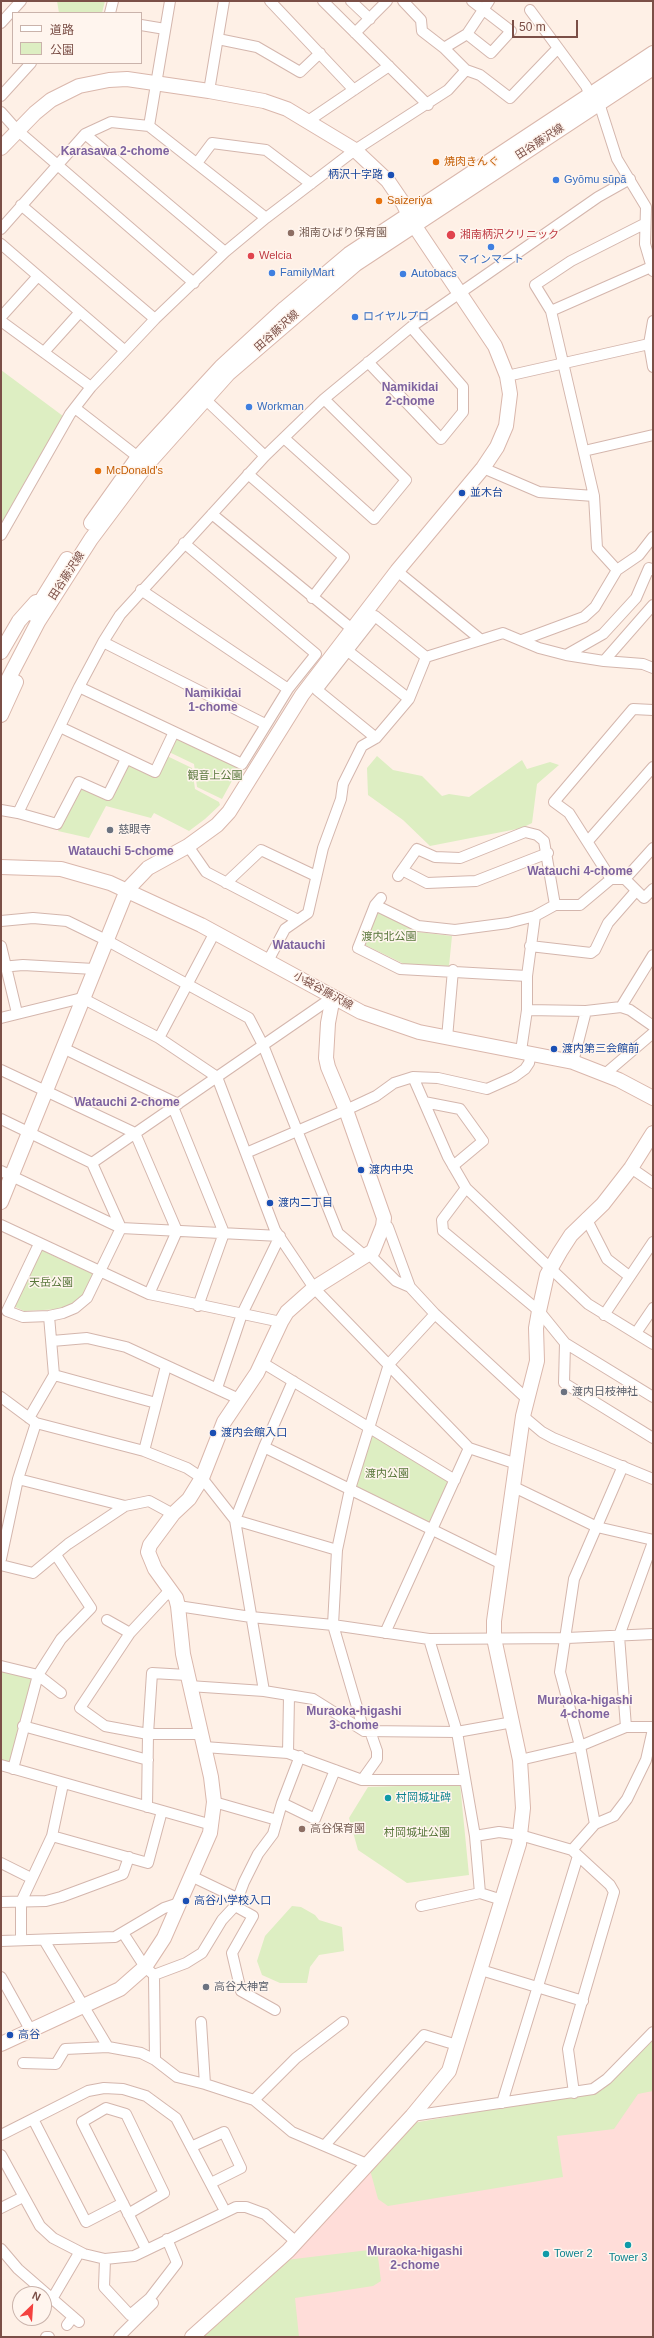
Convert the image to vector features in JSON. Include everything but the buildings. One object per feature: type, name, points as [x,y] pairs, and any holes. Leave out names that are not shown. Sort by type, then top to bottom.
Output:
[{"type":"street","points":[[1,23],[21,1]]},
{"type":"street","points":[[110,12],[113,1]]},
{"type":"street","points":[[149,126],[170,1]]},
{"type":"street","points":[[209,91],[224,1]]},
{"type":"street","points":[[270,1],[354,90]]},
{"type":"street","points":[[323,1],[428,105]]},
{"type":"street","points":[[351,1],[370,19]]},
{"type":"street","points":[[355,33],[387,1]]},
{"type":"street","points":[[467,34],[491,53],[511,31],[487,5],[472,1]]},
{"type":"street","points":[[405,2],[421,20],[422,31],[444,48],[466,70],[480,75],[510,98],[558,48]]},
{"type":"street","points":[[444,48],[467,34],[487,5]]},
{"type":"street","points":[[530,10],[594,99],[617,160],[646,207],[644,224],[645,244],[652,269],[552,311]]},
{"type":"street","points":[[142,25],[165,29]]},
{"type":"street","points":[[218,39],[257,47],[300,72],[320,53]]},
{"type":"street","name":"田谷藤沢線","points":[[1,672],[45,591],[138,457],[221,368],[285,308],[349,254],[411,219],[594,99],[653,53]]},
{"type":"street","points":[[1,96],[30,64]]},
{"type":"street","points":[[308,121],[389,66]]},
{"type":"street","name":"田谷藤沢線","points":[[594,99],[653,68]]},
{"type":"street","points":[[1,535],[75,408],[91,387],[124,350],[155,319],[225,252],[266,218],[355,150],[428,105],[448,90],[466,70]]},
{"type":"street","points":[[1,148],[17,130],[51,100],[78,86],[109,80],[127,79],[156,83],[209,91],[274,104],[308,121],[355,150],[388,181],[411,219],[495,346],[507,376],[509,410],[506,426],[497,446],[483,468],[397,571],[302,695],[229,812],[217,825],[188,846],[148,868],[127,890],[29,1132],[6,1174],[1,1202]]},
{"type":"street","points":[[1,112],[17,130],[194,283]]},
{"type":"street","points":[[1,229],[56,164],[85,134],[111,122],[149,126],[266,218]]},
{"type":"street","points":[[85,134],[225,252]]},
{"type":"street","points":[[197,163],[212,143],[266,150],[310,184]]},
{"type":"street","points":[[18,813],[79,687],[103,642],[120,615],[141,590],[248,474],[324,399],[411,328],[598,197],[630,179]]},
{"type":"street","points":[[21,205],[155,319]]},
{"type":"street","name":"田谷藤沢線","points":[[1,693],[38,622],[62,584],[91,539],[145,467],[228,374],[356,264],[411,219]]},
{"type":"street","points":[[617,570],[597,548],[594,496],[552,311],[535,285],[571,261],[644,224]]},
{"type":"street","points":[[1,244],[124,350]]},
{"type":"street","points":[[1,317],[38,276]]},
{"type":"street","points":[[44,352],[80,312]]},
{"type":"street","points":[[1,321],[91,387]]},
{"type":"street","points":[[653,321],[649,344],[653,367]]},
{"type":"street","points":[[368,362],[441,439],[463,412],[463,387],[411,328]]},
{"type":"street","points":[[507,376],[649,344]]},
{"type":"street","points":[[205,399],[266,456]]},
{"type":"street","points":[[284,438],[374,519],[406,480],[324,399]]},
{"type":"street","points":[[75,408],[138,457]]},
{"type":"street","points":[[584,451],[653,435]]},
{"type":"street","points":[[483,468],[539,492],[594,496]]},
{"type":"street","points":[[248,474],[344,557],[312,598]]},
{"type":"street","points":[[212,514],[312,598],[352,629]]},
{"type":"street","points":[[522,640],[584,616],[595,607],[617,570],[638,555],[653,537]]},
{"type":"street","points":[[79,687],[242,764],[265,724],[288,689],[316,654],[184,543]]},
{"type":"street","points":[[566,655],[603,634],[636,598],[650,568],[653,570]]},
{"type":"street","points":[[397,571],[480,639]]},
{"type":"street","points":[[1,715],[62,584]]},
{"type":"street","points":[[141,590],[288,689]]},
{"type":"street","points":[[1,652],[19,621],[45,591]]},
{"type":"street","points":[[604,661],[653,605]]},
{"type":"street","points":[[376,738],[317,690],[375,616],[426,658]]},
{"type":"street","points":[[268,961],[285,929],[308,913],[323,848],[341,799],[343,784],[362,746],[376,738],[409,699],[426,658],[480,639],[503,633],[539,648],[566,655],[604,661],[643,664],[653,668]]},
{"type":"street","points":[[103,642],[265,724]]},
{"type":"street","points":[[348,652],[409,699]]},
{"type":"street","points":[[611,879],[569,813],[554,802],[633,709],[653,710]]},
{"type":"street","points":[[60,727],[155,772],[174,732]]},
{"type":"street","points":[[1,810],[18,813],[57,824],[79,782],[108,795],[126,759]]},
{"type":"street","points":[[588,841],[653,767]]},
{"type":"street","points":[[548,853],[476,881],[427,882],[400,873],[417,849],[435,857],[460,858],[525,832],[537,835],[544,841],[548,853],[555,905]]},
{"type":"street","points":[[188,846],[206,872],[298,920]]},
{"type":"street","points":[[625,879],[653,848]]},
{"type":"street","points":[[226,883],[261,850],[316,876]]},
{"type":"street","name":"小袋谷藤沢線","points":[[1,867],[61,869],[127,890],[215,932],[361,1012],[389,1023],[447,1038],[574,1062],[605,1074],[653,1098]]},
{"type":"street","points":[[527,976],[453,970],[400,969],[358,948],[378,902],[418,926],[455,930],[508,923],[535,916],[555,905],[580,905],[611,879],[625,879],[644,898],[653,889]]},
{"type":"street","points":[[530,946],[591,954],[595,950],[608,923],[636,891]]},
{"type":"street","points":[[246,1153],[297,1132],[376,1096],[394,1083],[413,1077],[438,1078],[487,1089],[514,1077],[525,1069],[529,1063],[526,1052],[527,976],[535,916]]},
{"type":"street","points":[[1,922],[33,918],[66,921],[106,940],[249,1018],[263,1045],[338,1233],[367,1255],[396,1281],[410,1287]]},
{"type":"street","points":[[159,1038],[215,932]]},
{"type":"street","points":[[1,946],[3,966],[16,1014]]},
{"type":"street","points":[[621,1007],[653,955]]},
{"type":"street","points":[[3,966],[94,969]]},
{"type":"street","points":[[447,1038],[453,970]]},
{"type":"street","points":[[92,1163],[333,997]]},
{"type":"street","points":[[155,2060],[150,1971],[212,1826],[214,1802],[203,1740],[188,1680],[176,1598],[155,1569],[148,1552],[150,1545],[172,1514],[189,1499],[202,1478],[224,1422],[263,1363],[281,1322],[294,1305],[314,1288],[373,1251],[383,1226],[384,1218],[326,1058],[328,1023],[333,997]]},
{"type":"street","points":[[1,1018],[82,998],[159,1038],[217,1077],[275,1230],[314,1288],[469,1448],[517,1464]]},
{"type":"street","points":[[527,1010],[586,1011],[621,1007],[630,1010],[653,1026]]},
{"type":"street","points":[[574,1062],[586,1011]]},
{"type":"street","points":[[605,1074],[653,1033]]},
{"type":"street","points":[[63,1048],[175,1106],[224,1233],[198,1306]]},
{"type":"street","points":[[1,1070],[135,1133],[177,1231],[149,1294]]},
{"type":"street","points":[[413,1077],[453,1166],[466,1188],[588,1304],[653,1344]]},
{"type":"street","points":[[424,1102],[460,1109],[483,1141],[453,1166]]},
{"type":"street","points":[[1,1119],[92,1163],[121,1228],[101,1272],[87,1298],[75,1308],[49,1316],[23,1317],[7,1311],[39,1244]]},
{"type":"street","points":[[192,2337],[296,2242],[447,2076],[481,1970],[520,1835],[523,1808],[520,1760],[494,1638],[494,1621],[523,1416],[537,1361],[536,1328],[539,1311],[550,1267],[570,1235],[586,1218],[603,1204],[632,1168],[653,1133]]},
{"type":"street","points":[[632,1168],[653,1184]]},
{"type":"street","points":[[6,1174],[121,1228],[280,1236]]},
{"type":"street","points":[[466,1188],[442,1220],[443,1231],[539,1311],[565,1343],[653,1397]]},
{"type":"street","points":[[586,1218],[607,1259],[630,1276]]},
{"type":"street","points":[[1,1225],[149,1294],[198,1306],[281,1322]]},
{"type":"street","points":[[383,1226],[388,1227],[410,1287],[435,1314],[527,1399]]},
{"type":"street","points":[[217,1388],[242,1314],[280,1236]]},
{"type":"street","points":[[604,1315],[653,1242]]},
{"type":"street","points":[[636,1333],[653,1308]]},
{"type":"street","points":[[362,1780],[377,1759],[377,1751],[367,1731],[333,1625],[337,1550],[350,1489],[389,1364],[435,1314]]},
{"type":"street","points":[[1,1560],[18,1479],[33,1420],[54,1375],[49,1316]]},
{"type":"street","points":[[52,1341],[87,1338],[126,1347],[239,1399]]},
{"type":"street","points":[[565,1343],[564,1383],[653,1438]]},
{"type":"street","points":[[263,1363],[369,1426],[455,1480]]},
{"type":"street","points":[[144,1451],[166,1366]]},
{"type":"street","points":[[54,1375],[156,1403]]},
{"type":"street","points":[[235,1520],[264,1447],[293,1381]]},
{"type":"street","points":[[1,1396],[33,1420],[144,1451],[187,1468],[202,1478],[235,1520],[264,1691]]},
{"type":"street","points":[[523,1416],[542,1432],[653,1479]]},
{"type":"street","points":[[264,1447],[502,1564]]},
{"type":"street","points":[[385,1634],[469,1448]]},
{"type":"street","points":[[595,1824],[580,1746],[560,1672],[567,1638],[574,1579],[623,1466]]},
{"type":"street","points":[[18,1479],[126,1506]]},
{"type":"street","points":[[514,1487],[597,1528],[653,1541],[619,1636],[626,1727]]},
{"type":"street","points":[[1,1565],[33,1574],[68,1544],[126,1506],[149,1501],[172,1514]]},
{"type":"street","points":[[235,1520],[337,1550]]},
{"type":"street","points":[[12,1769],[38,1675],[61,1639],[91,1608],[56,1554]]},
{"type":"street","points":[[170,1590],[130,1633],[80,1708],[105,1726],[148,1734],[203,1740],[288,1753],[300,1756],[362,1780],[465,1780]]},
{"type":"street","points":[[178,1606],[251,1617],[333,1625],[385,1634],[429,1639],[567,1638],[653,1634]]},
{"type":"street","points":[[107,1620],[130,1633]]},
{"type":"street","points":[[429,1639],[457,1732],[474,1836],[480,1893]]},
{"type":"street","points":[[1,1666],[38,1675],[61,1693]]},
{"type":"street","points":[[147,1807],[148,1734],[152,1673],[313,1699],[367,1731],[457,1732],[513,1722]]},
{"type":"street","points":[[288,1696],[288,1753]]},
{"type":"street","points":[[23,1726],[148,1760]]},
{"type":"street","points":[[502,2103],[538,1987],[575,1853],[595,1824],[614,1816],[627,1799],[646,1760],[653,1728],[626,1727],[580,1746],[520,1760]]},
{"type":"street","points":[[1,2044],[120,1989],[150,1971],[186,1963],[202,1953],[222,1920],[237,1902],[244,1882],[258,1854],[273,1834],[282,1803],[300,1756]]},
{"type":"street","points":[[1,1765],[212,1826]]},
{"type":"street","points":[[282,1803],[315,1819],[335,1770]]},
{"type":"street","points":[[21,1940],[20,1902],[52,1836],[63,1784]]},
{"type":"street","points":[[214,1802],[277,1820]]},
{"type":"street","points":[[52,1836],[148,1863],[162,1812]]},
{"type":"street","points":[[474,1836],[499,1832],[520,1835],[575,1853],[610,1884],[614,1892],[568,2049],[574,2093]]},
{"type":"street","points":[[1,1902],[46,1901],[61,1897],[123,1874],[129,1857]]},
{"type":"street","points":[[1,1863],[32,1878]]},
{"type":"street","points":[[191,1876],[237,1902],[253,1916],[232,1954],[241,1991],[275,2010]]},
{"type":"street","points":[[421,1906],[480,1893],[502,1900]]},
{"type":"street","points":[[1,1941],[115,1938],[164,1908],[179,1903]]},
{"type":"street","points":[[123,1933],[150,1971]]},
{"type":"street","points":[[44,1940],[85,2006],[108,2047]]},
{"type":"street","points":[[481,1970],[582,2001]]},
{"type":"street","points":[[1,1977],[31,2031]]},
{"type":"street","points":[[201,2022],[205,2084]]},
{"type":"street","points":[[254,2100],[296,2058],[343,2022]]},
{"type":"street","points":[[412,2116],[574,2093],[599,2086],[653,2032]]},
{"type":"street","points":[[325,2145],[424,2035],[457,2046]]},
{"type":"street","points":[[23,2063],[56,2064],[65,2049],[108,2047],[141,2053],[155,2060],[177,2077],[205,2084],[254,2100],[292,2132],[367,2164]]},
{"type":"street","points":[[1,2135],[88,2091],[104,2088],[124,2089],[146,2096],[176,2118],[193,2146],[225,2211]]},
{"type":"street","points":[[128,2214],[164,2193],[126,2114],[106,2108],[82,2122],[122,2203],[146,2249]]},
{"type":"street","points":[[33,2119],[86,2222],[122,2203]]},
{"type":"street","points":[[193,2146],[224,2132],[241,2168],[211,2183]]},
{"type":"street","points":[[1,2154],[40,2226],[53,2238],[79,2253],[106,2259],[134,2256],[236,2207],[255,2209],[265,2214],[296,2242]]},
{"type":"street","points":[[1,2208],[23,2197]]},
{"type":"street","points":[[106,2259],[104,2287],[130,2315],[150,2298],[177,2263],[167,2239]]},
{"type":"street","points":[[1,2249],[18,2269],[37,2286]]},
{"type":"street","points":[[67,2325],[76,2320],[52,2299],[79,2253]]},
{"type":"street","points":[[119,2337],[158,2298],[173,2280]]},
{"type":"shaded area","points":[[653,2041],[653,2337],[200,2337],[413,2123],[602,2093]]},
{"type":"green space","points":[[57,1],[105,1],[102,12],[59,12]]},
{"type":"green space","points":[[1,370],[63,416],[1,524]]},
{"type":"green space","name":"観音上公園","points":[[176,737],[239,768],[222,799],[197,787],[194,764],[169,752]]},
{"type":"green space","points":[[167,756],[192,768],[195,789],[219,802],[220,805],[189,831],[154,813],[151,818],[106,806],[89,838],[58,831],[79,789],[83,788],[110,800],[126,766],[129,765],[156,778]]},
{"type":"green space","points":[[377,756],[393,770],[422,776],[442,796],[449,794],[469,797],[522,760],[527,769],[550,762],[559,765],[537,784],[532,823],[522,828],[430,846],[403,820],[368,795],[367,768]]},
{"type":"green space","name":"渡内北公園","points":[[377,911],[418,932],[452,936],[449,966],[404,964],[363,944]]},
{"type":"green space","name":"天岳公園","points":[[39,1249],[95,1275],[83,1296],[73,1305],[61,1309],[24,1311],[11,1305]]},
{"type":"green space","name":"渡内公園","points":[[371,1433],[449,1481],[429,1525],[355,1488]]},
{"type":"green space","points":[[1,1670],[29,1677],[32,1681],[11,1762],[8,1765],[1,1763]]},
{"type":"green space","name":"村岡城址公園","points":[[460,1784],[469,1875],[407,1883],[358,1850],[349,1818],[368,1787]]},
{"type":"green space","points":[[292,1906],[301,1907],[315,1915],[319,1920],[342,1927],[344,1951],[319,1955],[310,1967],[307,1983],[280,1983],[262,1975],[257,1961],[265,1936]]},
{"type":"green space","points":[[653,2038],[653,2091],[638,2094],[614,2129],[557,2136],[563,2177],[388,2206],[378,2199],[370,2170],[413,2123],[602,2090]]},
{"type":"green space","points":[[377,2249],[381,2281],[373,2286],[295,2298],[299,2337],[200,2337],[286,2260]]},
{"type":"place","name":"焼肉きんぐ","points":[[436,162]]},
{"type":"place","name":"柄沢十字路","points":[[391,175]]},
{"type":"place","name":"Gyōmu sūpā","points":[[556,180]]},
{"type":"place","name":"Saizeriya","points":[[379,201]]},
{"type":"place","name":"湘南ひばり保育園","points":[[291,233]]},
{"type":"place","name":"湘南柄沢クリニック","points":[[451,235]]},
{"type":"place","name":"マインマート","points":[[491,247]]},
{"type":"place","name":"Welcia","points":[[251,256]]},
{"type":"place","name":"FamilyMart","points":[[272,273]]},
{"type":"place","name":"Autobacs","points":[[403,274]]},
{"type":"place","name":"ロイヤルプロ","points":[[355,317]]},
{"type":"place","name":"Workman","points":[[249,407]]},
{"type":"place","name":"McDonald's","points":[[98,471]]},
{"type":"place","name":"並木台","points":[[462,493]]},
{"type":"place","name":"慈眼寺","points":[[110,830]]},
{"type":"place","name":"渡内第三会館前","points":[[554,1049]]},
{"type":"place","name":"渡内中央","points":[[361,1170]]},
{"type":"place","name":"渡内二丁目","points":[[270,1203]]},
{"type":"place","name":"渡内日枝神社","points":[[564,1392]]},
{"type":"place","name":"渡内会館入口","points":[[213,1433]]},
{"type":"place","name":"村岡城址碑","points":[[388,1798]]},
{"type":"place","name":"高谷保育園","points":[[302,1829]]},
{"type":"place","name":"高谷小学校入口","points":[[186,1901]]},
{"type":"place","name":"高谷大神宮","points":[[206,1987]]},
{"type":"place","name":"高谷","points":[[10,2035]]},
{"type":"place","name":"Tower 3","points":[[628,2245]]},
{"type":"place","name":"Tower 2","points":[[546,2254]]},
{"type":"district","name":"Karasawa 2-chome","points":[[115,152]]},
{"type":"district","name":"Namikidai 2-chome","points":[[410,395]]},
{"type":"district","name":"Namikidai 1-chome","points":[[213,701]]},
{"type":"district","name":"Watauchi 5-chome","points":[[121,852]]},
{"type":"district","name":"Watauchi 4-chome","points":[[580,872]]},
{"type":"district","name":"Watauchi","points":[[299,946]]},
{"type":"district","name":"Watauchi 2-chome","points":[[127,1103]]},
{"type":"district","name":"Muraoka-higashi 4-chome","points":[[585,1708]]},
{"type":"district","name":"Muraoka-higashi 3-chome","points":[[354,1719]]},
{"type":"district","name":"Muraoka-higashi 2-chome","points":[[415,2259]]}]
